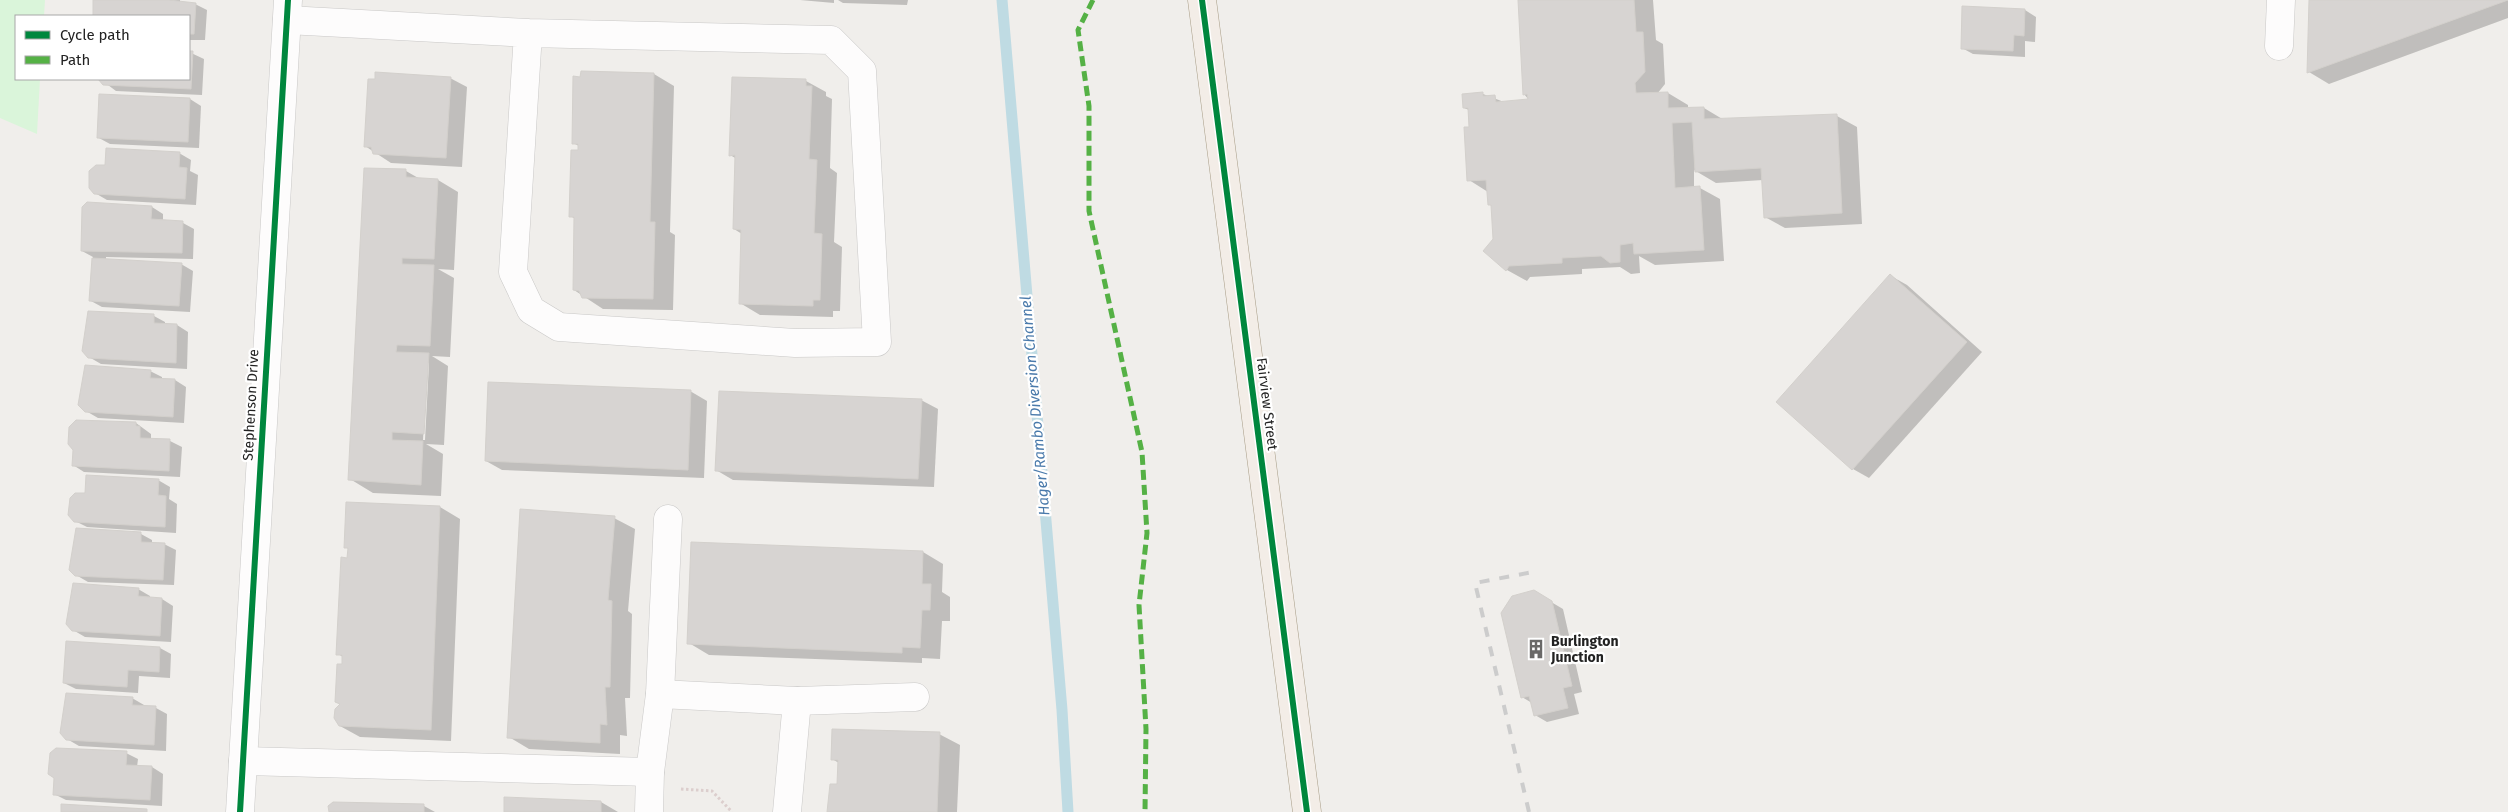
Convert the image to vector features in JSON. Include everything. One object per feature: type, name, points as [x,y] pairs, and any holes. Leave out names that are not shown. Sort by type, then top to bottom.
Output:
[{"type":"main road","name":"Fairview Street","points":[[1202,0],[1307,812]]},
{"type":"street","points":[[2279,46],[2281,0]]},
{"type":"street","points":[[288,10],[528,33],[831,40],[862,71],[877,342],[795,343],[559,327],[531,310],[513,272],[528,33]]},
{"type":"street","name":"Stephenson Drive","points":[[240,812],[288,10]]},
{"type":"street","points":[[243,761],[649,790],[660,694],[668,519]]},
{"type":"street","points":[[660,694],[797,701],[915,697]]},
{"type":"street","points":[[788,812],[797,701]]},
{"type":"path","points":[[649,790],[712,791],[732,812]]},
{"type":"green space","points":[[0,0],[45,0],[44,15],[15,15],[15,80],[40,80],[37,134],[0,118]]},
{"type":"building","points":[[93,0],[169,0],[196,3],[194,34],[190,34],[190,15],[93,15]]},
{"type":"building","points":[[1518,0],[1634,0],[1636,32],[1643,32],[1645,72],[1635,83],[1636,93],[1668,92],[1668,108],[1704,107],[1704,119],[1837,114],[1842,213],[1764,218],[1761,168],[1695,172],[1692,122],[1672,123],[1675,188],[1700,186],[1704,250],[1634,254],[1633,243],[1620,245],[1620,262],[1610,263],[1601,256],[1562,258],[1562,263],[1509,266],[1506,271],[1483,251],[1493,239],[1491,205],[1488,205],[1486,180],[1467,181],[1464,127],[1469,127],[1468,108],[1463,108],[1462,94],[1483,92],[1483,96],[1495,95],[1496,102],[1528,99],[1527,94],[1523,95]]},
{"type":"building","points":[[2309,0],[2508,0],[2307,73]]},
{"type":"building","points":[[1962,6],[2025,9],[2024,36],[2014,35],[2013,51],[1961,49]]},
{"type":"building","points":[[190,51],[193,51],[191,89],[103,85],[99,80],[190,80]]},
{"type":"building","points":[[581,71],[654,73],[650,222],[655,222],[653,299],[582,298],[579,291],[573,290],[574,217],[569,217],[571,150],[578,150],[578,144],[572,144],[573,76],[580,77]]},
{"type":"building","points":[[375,72],[451,77],[446,158],[373,154],[371,147],[364,147],[368,79],[375,79]]},
{"type":"building","points":[[732,77],[806,79],[806,86],[812,86],[809,159],[817,160],[814,233],[822,234],[820,300],[813,300],[813,306],[739,304],[741,230],[733,229],[735,155],[729,156]]},
{"type":"building","points":[[99,94],[190,98],[188,142],[97,138]]},
{"type":"building","points":[[106,148],[180,152],[179,167],[187,168],[185,199],[94,194],[89,188],[89,171],[96,165],[105,165]]},
{"type":"building","points":[[364,168],[406,169],[406,177],[438,179],[434,259],[402,258],[402,264],[434,265],[430,346],[397,345],[396,352],[429,353],[424,434],[392,432],[392,440],[423,441],[421,485],[348,480]]},
{"type":"building","points":[[87,202],[152,206],[151,219],[183,221],[182,253],[81,251],[82,207]]},
{"type":"building","points":[[92,258],[182,263],[179,306],[89,301]]},
{"type":"building","points":[[1890,274],[1967,342],[1852,470],[1776,402]]},
{"type":"building","points":[[88,311],[154,314],[154,323],[177,324],[176,363],[88,358],[82,351]]},
{"type":"building","points":[[85,365],[151,370],[150,378],[175,379],[173,417],[85,412],[78,405]]},
{"type":"building","points":[[488,382],[691,390],[688,470],[485,461]]},
{"type":"building","points":[[719,391],[922,399],[918,479],[715,471]]},
{"type":"building","points":[[76,420],[136,422],[136,426],[140,426],[140,438],[170,439],[169,471],[72,466],[73,450],[68,444],[69,427]]},
{"type":"building","points":[[86,475],[159,479],[158,495],[166,496],[165,527],[74,522],[68,515],[70,498],[75,493],[85,493]]},
{"type":"building","points":[[346,502],[440,506],[431,730],[339,726],[334,718],[335,709],[340,704],[335,702],[337,664],[342,664],[342,655],[336,655],[341,557],[347,558],[348,548],[344,548]]},
{"type":"building","points":[[520,509],[615,516],[608,600],[612,601],[610,687],[605,687],[607,725],[600,724],[600,743],[507,738]]},
{"type":"building","points":[[76,528],[141,532],[141,542],[165,543],[163,580],[75,576],[69,570]]},
{"type":"building","points":[[691,542],[923,551],[922,584],[931,584],[930,610],[922,610],[920,648],[902,647],[902,653],[687,644]]},
{"type":"building","points":[[73,583],[139,588],[138,596],[162,598],[160,636],[72,631],[66,624]]},
{"type":"building","name":"Burlington Junction","points":[[1534,590],[1552,601],[1572,686],[1563,688],[1568,708],[1534,716],[1529,696],[1521,698],[1501,613],[1512,596]]},
{"type":"building","points":[[66,641],[160,647],[159,672],[128,670],[127,687],[63,683]]},
{"type":"building","points":[[66,693],[133,697],[132,705],[156,706],[154,745],[66,740],[60,733]]},
{"type":"building","points":[[832,729],[940,732],[937,812],[827,812],[830,784],[837,784],[838,760],[831,760]]},
{"type":"building","points":[[56,748],[127,751],[126,765],[152,766],[150,800],[53,795],[54,778],[48,774],[50,753]]},
{"type":"building","points":[[504,797],[601,801],[601,812],[504,812]]},
{"type":"building","points":[[333,802],[424,804],[424,812],[329,812],[328,806]]},
{"type":"building","points":[[61,804],[147,809],[147,812],[61,812]]},
{"type":"waterway","name":"Hager/Rambo Diversion Channel","points":[[1002,0],[1062,710],[1068,812]]},
{"type":"railway","points":[[1529,812],[1475,583],[1533,572]]},
{"type":"marked path","points":[[1093,0],[1078,30],[1089,106],[1089,211],[1142,452],[1147,533],[1139,605],[1146,729],[1145,812]]},
{"type":"cycle path","points":[[240,812],[288,0]]},
{"type":"cycle path","points":[[1202,0],[1307,812]]},
{"type":"place","name":"Burlington Junction","points":[[1536,649]]}]
